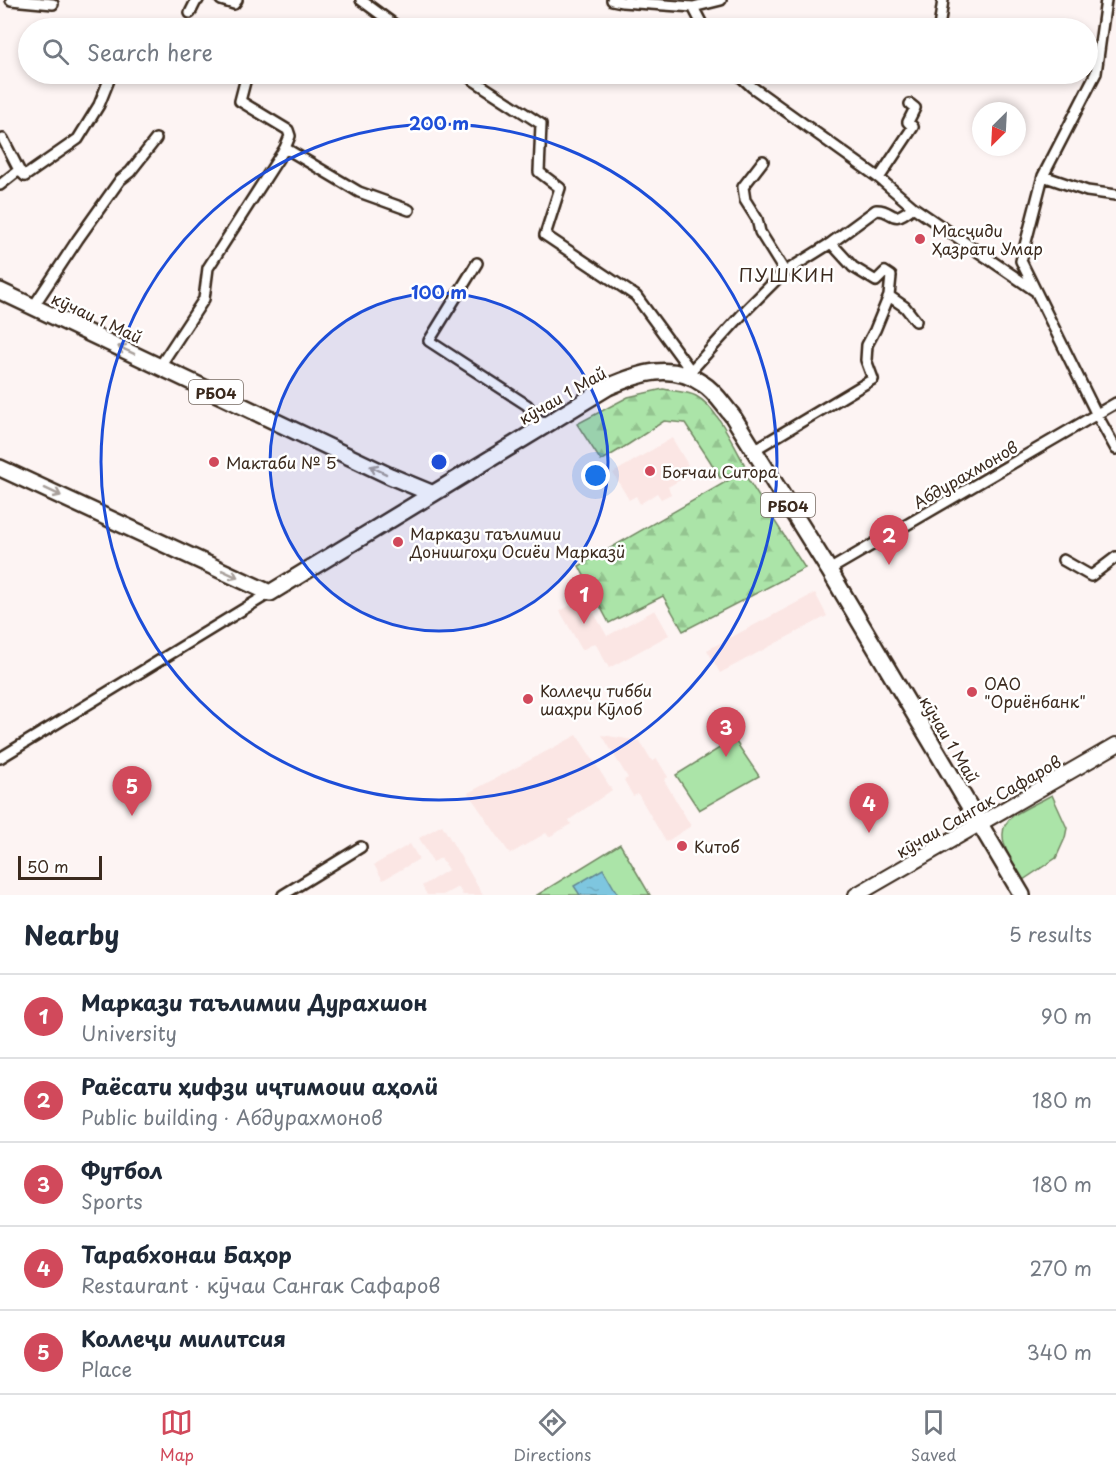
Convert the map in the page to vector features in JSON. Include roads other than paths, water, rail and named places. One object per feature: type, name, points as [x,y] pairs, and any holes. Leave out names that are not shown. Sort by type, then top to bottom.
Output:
[{"type":"main road","name":"кӯчаи 1 Май","points":[[0,291],[390,476],[431,493],[608,387],[651,371],[688,373],[704,384],[732,415],[829,570],[1022,895]]},
{"type":"main road","points":[[0,468],[270,593],[431,493]]},
{"type":"street","points":[[11,0],[53,4]]},
{"type":"street","points":[[190,13],[198,0]]},
{"type":"street","points":[[221,0],[234,4],[237,0]]},
{"type":"street","points":[[361,0],[385,18]]},
{"type":"street","points":[[612,0],[693,7],[721,0]]},
{"type":"street","points":[[941,18],[944,0]]},
{"type":"street","points":[[1098,58],[1106,0]]},
{"type":"street","points":[[693,7],[699,18]]},
{"type":"street","points":[[3,139],[19,170],[25,176],[78,139],[99,105],[107,84]]},
{"type":"street","points":[[160,366],[204,299],[208,268],[285,148],[290,136],[288,129],[240,101],[244,84]]},
{"type":"street","points":[[479,84],[541,124],[539,172],[560,189],[545,235],[636,296],[688,373],[785,272],[831,243],[876,210],[882,210],[895,217],[903,216],[913,207]]},
{"type":"street","points":[[749,84],[879,178],[913,207],[1036,291]]},
{"type":"street","points":[[1090,84],[1043,177],[1021,261],[1116,449]]},
{"type":"street","points":[[879,178],[913,127],[908,122],[915,108],[910,104]]},
{"type":"street","points":[[33,307],[120,180],[130,172],[156,138]]},
{"type":"street","points":[[285,148],[359,192],[409,210]]},
{"type":"street","points":[[763,161],[743,187],[745,200],[757,219],[760,232],[785,272]]},
{"type":"street","points":[[0,184],[19,170]]},
{"type":"street","points":[[1043,177],[1087,191],[1116,195]]},
{"type":"street","points":[[754,450],[873,379],[866,360],[867,345],[889,296],[891,276],[885,272],[876,280],[853,267],[831,243]]},
{"type":"street","points":[[477,263],[429,341],[527,405],[543,426]]},
{"type":"street","points":[[889,296],[905,307],[916,321]]},
{"type":"street","name":"Абдурахмонов","points":[[829,570],[1116,403]]},
{"type":"street","points":[[1063,560],[1091,576],[1116,556]]},
{"type":"street","points":[[0,758],[270,593]]},
{"type":"street","name":"кӯчаи Сангак Сафаров","points":[[856,895],[1116,745]]},
{"type":"street","points":[[283,895],[361,847]]},
{"type":"water","points":[[603,869],[618,895],[580,895],[574,886]]},
{"type":"place","name":"Масҷиди Ҳазрати Умар","points":[[920,239]]},
{"type":"place","name":"Мактаби № 5","points":[[214,462]]},
{"type":"place","name":"Боғчаи Ситора","points":[[650,471]]},
{"type":"place","name":"Маркази таълимии Донишгоҳи Осиёи Марказӣ","points":[[398,542]]},
{"type":"place","name":"Раёсати ҳифзи иҷтимоии аҳолӣ","points":[[889,565]]},
{"type":"place","name":"Маркази таълимии Дурахшон","points":[[584,624]]},
{"type":"place","name":"ОАО \"Ориёнбанк\"","points":[[972,692]]},
{"type":"place","name":"Коллеҷи тибби шаҳри Кӯлоб","points":[[528,699]]},
{"type":"place","name":"Футбол","points":[[726,757]]},
{"type":"place","name":"Коллеҷи милитсия","points":[[132,816]]},
{"type":"place","name":"Тарабхонаи Баҳор","points":[[869,833]]},
{"type":"place","name":"Китоб","points":[[682,846]]},
{"type":"district","name":"ПУШКИН","points":[[787,274]]}]
